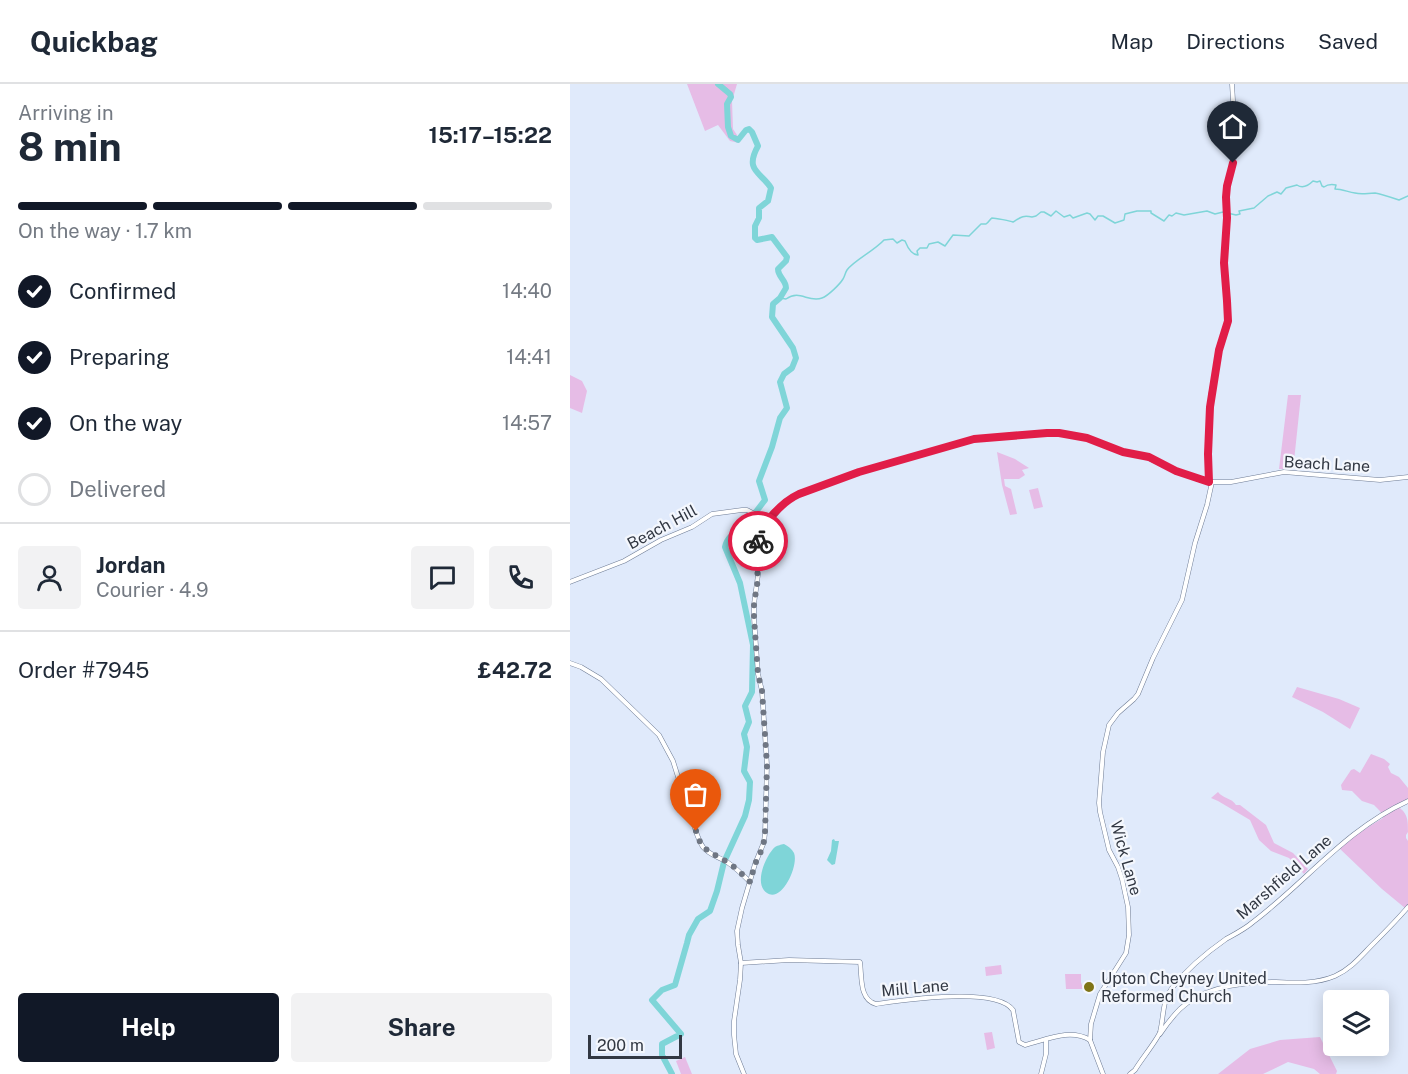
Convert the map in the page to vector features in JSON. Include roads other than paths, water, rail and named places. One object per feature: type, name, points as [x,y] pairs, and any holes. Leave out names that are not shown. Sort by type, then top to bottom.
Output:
[{"type":"street","name":"Wick Lane","points":[[1090,1040],[1091,1024],[1100,994],[1120,964],[1129,943],[1128,908],[1122,879],[1109,850],[1100,812],[1101,772],[1109,725],[1118,712],[1138,694],[1182,600],[1195,543],[1207,505],[1210,482],[1208,454],[1210,403],[1219,350],[1228,321],[1224,263],[1226,193],[1236,149],[1232,84]]},
{"type":"street","points":[[744,1074],[736,1054],[734,1035],[741,963],[737,931],[755,864],[763,847],[765,833],[767,765],[754,611],[758,579],[757,546],[766,520],[775,514],[785,502],[808,490],[894,462],[982,438],[1047,433],[1078,436],[1092,439],[1123,452],[1149,457],[1176,471],[1210,482]]},
{"type":"street","name":"Beach Lane","points":[[1210,482],[1231,482],[1284,472],[1372,479],[1408,477]]},
{"type":"street","name":"Beach Hill","points":[[570,582],[624,561],[661,540],[692,527],[712,514],[742,510],[752,512],[766,520]]},
{"type":"street","points":[[570,663],[601,680],[659,735],[673,761],[697,838],[706,850],[728,863],[750,882]]},
{"type":"street","name":"Marshfield Lane","points":[[1130,1074],[1159,1034],[1165,1000],[1186,972],[1216,946],[1252,923],[1350,837],[1408,801]]},
{"type":"street","points":[[1159,1034],[1181,1008],[1207,992],[1245,984],[1299,983],[1334,976],[1360,958],[1408,907]]},
{"type":"street","name":"Mill Lane","points":[[741,963],[789,960],[860,962],[862,986],[867,1000],[871,1003],[972,996],[1002,1002],[1010,1006],[1013,1010],[1019,1042],[1025,1045],[1067,1034],[1083,1036],[1090,1040]]},
{"type":"street","points":[[1041,1074],[1047,1040]]},
{"type":"street","points":[[1090,1040],[1103,1074]]},
{"type":"street","points":[[1135,1070],[1140,1073]]},
{"type":"waterway","points":[[672,1074],[662,1055],[662,1044],[681,1034],[652,1000],[662,990],[675,985],[689,935],[698,919],[710,911],[724,862],[745,816],[749,800],[750,782],[744,771],[747,747],[744,734],[749,722],[745,706],[752,692],[753,645],[740,583],[725,547],[732,535],[740,532],[746,519],[752,517],[765,500],[759,481],[780,418],[787,408],[780,382],[784,374],[792,368],[796,358],[793,348],[772,317],[773,304],[786,288],[778,269],[787,257],[772,237],[757,240],[755,238],[759,208],[768,201],[771,188],[753,166],[754,154],[758,146],[752,132],[749,129],[746,130],[738,140],[731,136],[728,127],[727,104],[731,97],[718,84]]},
{"type":"waterway","points":[[780,298],[786,299],[796,295],[812,299],[825,297],[839,284],[850,267],[884,240],[893,239],[897,243],[905,241],[911,252],[918,255],[917,251],[920,248],[927,248],[929,244],[938,242],[945,246],[953,235],[969,236],[981,224],[986,224],[992,218],[1013,222],[1022,217],[1036,216],[1041,212],[1051,216],[1056,211],[1064,217],[1070,215],[1073,218],[1087,213],[1095,220],[1098,216],[1103,216],[1115,223],[1124,220],[1125,214],[1137,211],[1151,211],[1164,221],[1169,215],[1176,213],[1184,215],[1207,211],[1215,214],[1223,212],[1236,215],[1240,214],[1239,211],[1254,208],[1268,196],[1277,192],[1281,194],[1286,188],[1297,185],[1304,187],[1313,181],[1320,181],[1324,187],[1330,184],[1336,185],[1335,189],[1358,194],[1375,193],[1399,200],[1408,196]]},
{"type":"place","name":"Upton Cheyney United Reformed Church","points":[[1089,987]]}]
